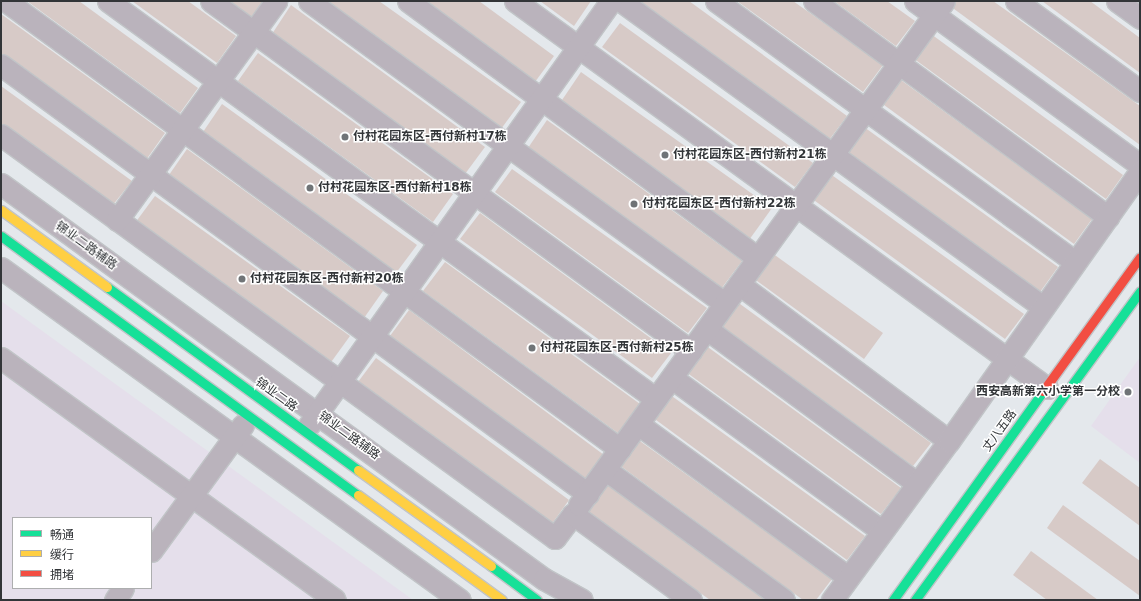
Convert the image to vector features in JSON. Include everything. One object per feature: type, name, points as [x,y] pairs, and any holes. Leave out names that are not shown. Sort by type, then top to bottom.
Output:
[{"type":"main road","name":"锦业二路","points":[[1,210],[537,600]]},
{"type":"main road","points":[[1,236],[502,600]]},
{"type":"main road","name":"丈八五路","points":[[893,600],[1047,388],[1140,256]]},
{"type":"main road","points":[[915,600],[1140,291]]},
{"type":"street","points":[[6,1],[620,449]]},
{"type":"street","points":[[108,1],[441,241],[656,399]]},
{"type":"street","points":[[211,1],[691,351]]},
{"type":"street","points":[[117,220],[276,1]]},
{"type":"street","points":[[309,1],[724,303]]},
{"type":"street","points":[[408,1],[758,258]]},
{"type":"street","points":[[515,1],[1047,388]]},
{"type":"street","points":[[305,431],[611,1]]},
{"type":"street","points":[[621,1],[1043,307]]},
{"type":"street","points":[[716,1],[1075,262]]},
{"type":"street","points":[[814,1],[900,62],[1108,217]]},
{"type":"street","points":[[915,1],[939,8],[1140,165]]},
{"type":"street","points":[[1016,1],[1140,91]]},
{"type":"street","points":[[1117,1],[1140,18]]},
{"type":"street","points":[[1,135],[555,538],[606,470],[724,303],[939,8]]},
{"type":"street","points":[[1,65],[588,494]]},
{"type":"street","points":[[832,600],[949,440],[1140,171]]},
{"type":"street","name":"锦业二路辅路","points":[[1,184],[544,579],[582,600]]},
{"type":"street","points":[[1,268],[460,600]]},
{"type":"street","points":[[739,284],[949,440]]},
{"type":"street","points":[[707,329],[917,484]]},
{"type":"street","points":[[1,358],[335,600]]},
{"type":"street","points":[[672,378],[882,531]]},
{"type":"street","points":[[152,550],[262,399]]},
{"type":"street","points":[[638,424],[848,577]]},
{"type":"street","points":[[606,470],[784,600]]},
{"type":"street","points":[[573,514],[691,600]]},
{"type":"street","points":[[115,600],[123,589]]},
{"type":"shaded area","points":[[1,301],[413,600],[1,600]]},
{"type":"shaded area","name":"西安高新第六小学第一分校","points":[[1140,357],[1140,463],[1091,426]]},
{"type":"building","points":[[27,1],[79,1],[198,88],[180,113]]},
{"type":"building","points":[[132,1],[188,1],[236,36],[217,63]]},
{"type":"building","points":[[229,1],[263,1],[251,17]]},
{"type":"building","points":[[323,1],[379,1],[521,102],[501,129]]},
{"type":"building","points":[[424,1],[479,1],[554,56],[535,82]]},
{"type":"building","points":[[540,1],[591,1],[574,26]]},
{"type":"building","points":[[640,1],[689,1],[847,116],[829,140]]},
{"type":"building","points":[[737,1],[793,1],[883,65],[863,92]]},
{"type":"building","points":[[834,1],[887,1],[915,21],[896,46]]},
{"type":"building","points":[[954,1],[993,1],[1140,106],[1140,145],[950,6]]},
{"type":"building","points":[[1042,1],[1090,1],[1140,38],[1140,73]]},
{"type":"building","points":[[291,5],[485,147],[465,174],[272,34]]},
{"type":"building","points":[[1,14],[165,133],[146,160],[1,54]]},
{"type":"building","points":[[620,23],[813,163],[795,187],[602,47]]},
{"type":"building","points":[[931,34],[1123,175],[1106,199],[913,58]]},
{"type":"building","name":"付村花园东区-西付新村17栋","points":[[258,53],[453,194],[433,222],[238,81]]},
{"type":"building","name":"付村花园东区-西付新村21栋","points":[[581,72],[772,208],[749,240],[560,103]]},
{"type":"building","points":[[898,78],[1092,219],[1074,244],[880,102]]},
{"type":"building","points":[[1,86],[132,181],[112,206],[1,125]]},
{"type":"building","name":"付村花园东区-西付新村18栋","points":[[222,104],[417,245],[396,273],[203,132]]},
{"type":"building","name":"付村花园东区-西付新村22栋","points":[[547,120],[742,261],[721,289],[528,148]]},
{"type":"building","points":[[864,127],[1058,267],[1040,292],[846,151]]},
{"type":"building","points":[[187,149],[383,291],[364,318],[169,175]]},
{"type":"building","points":[[512,169],[707,308],[688,333],[495,192]]},
{"type":"building","points":[[829,173],[1024,314],[1005,339],[811,198]]},
{"type":"building","name":"付村花园东区-西付新村20栋","points":[[155,196],[350,336],[329,365],[135,223]]},
{"type":"building","points":[[480,213],[671,353],[652,378],[460,239]]},
{"type":"building","points":[[772,253],[883,333],[864,359],[753,278]]},
{"type":"building","name":"付村花园东区-西付新村25栋","points":[[445,262],[640,404],[618,433],[423,291]]},
{"type":"building","points":[[736,301],[931,443],[913,466],[719,324]]},
{"type":"building","points":[[409,310],[604,455],[586,480],[390,336]]},
{"type":"building","points":[[705,345],[901,488],[881,514],[686,372]]},
{"type":"building","points":[[376,358],[569,500],[551,525],[358,382]]},
{"type":"building","points":[[669,394],[865,536],[847,560],[652,417]]},
{"type":"building","points":[[637,439],[832,579],[816,600],[803,600],[618,464]]},
{"type":"building","points":[[1100,459],[1140,488],[1140,526],[1082,483]]},
{"type":"building","points":[[605,483],[765,600],[710,600],[584,509]]},
{"type":"building","points":[[1063,505],[1140,561],[1140,596],[1047,528]]},
{"type":"building","points":[[1031,551],[1098,600],[1047,600],[1013,575]]},
{"type":"traffic: fast","points":[[1,236],[358,495]]},
{"type":"traffic: fast","points":[[107,287],[358,470]]},
{"type":"traffic: fast","points":[[915,600],[1140,291]]},
{"type":"traffic: fast","points":[[893,600],[1043,391]]},
{"type":"traffic: fast","points":[[491,566],[537,600]]},
{"type":"traffic: slow","points":[[1,210],[107,287]]},
{"type":"traffic: slow","points":[[358,470],[491,566]]},
{"type":"traffic: slow","points":[[358,495],[502,600]]},
{"type":"traffic: jam","points":[[1043,391],[1140,257]]},
{"type":"place","name":"付村花园东区-西付新村17栋","points":[[345,137]]},
{"type":"place","name":"付村花园东区-西付新村21栋","points":[[665,155]]},
{"type":"place","name":"付村花园东区-西付新村18栋","points":[[310,188]]},
{"type":"place","name":"付村花园东区-西付新村22栋","points":[[634,204]]},
{"type":"place","name":"付村花园东区-西付新村20栋","points":[[242,279]]},
{"type":"place","name":"付村花园东区-西付新村25栋","points":[[532,348]]},
{"type":"place","name":"西安高新第六小学第一分校","points":[[1128,392]]}]
